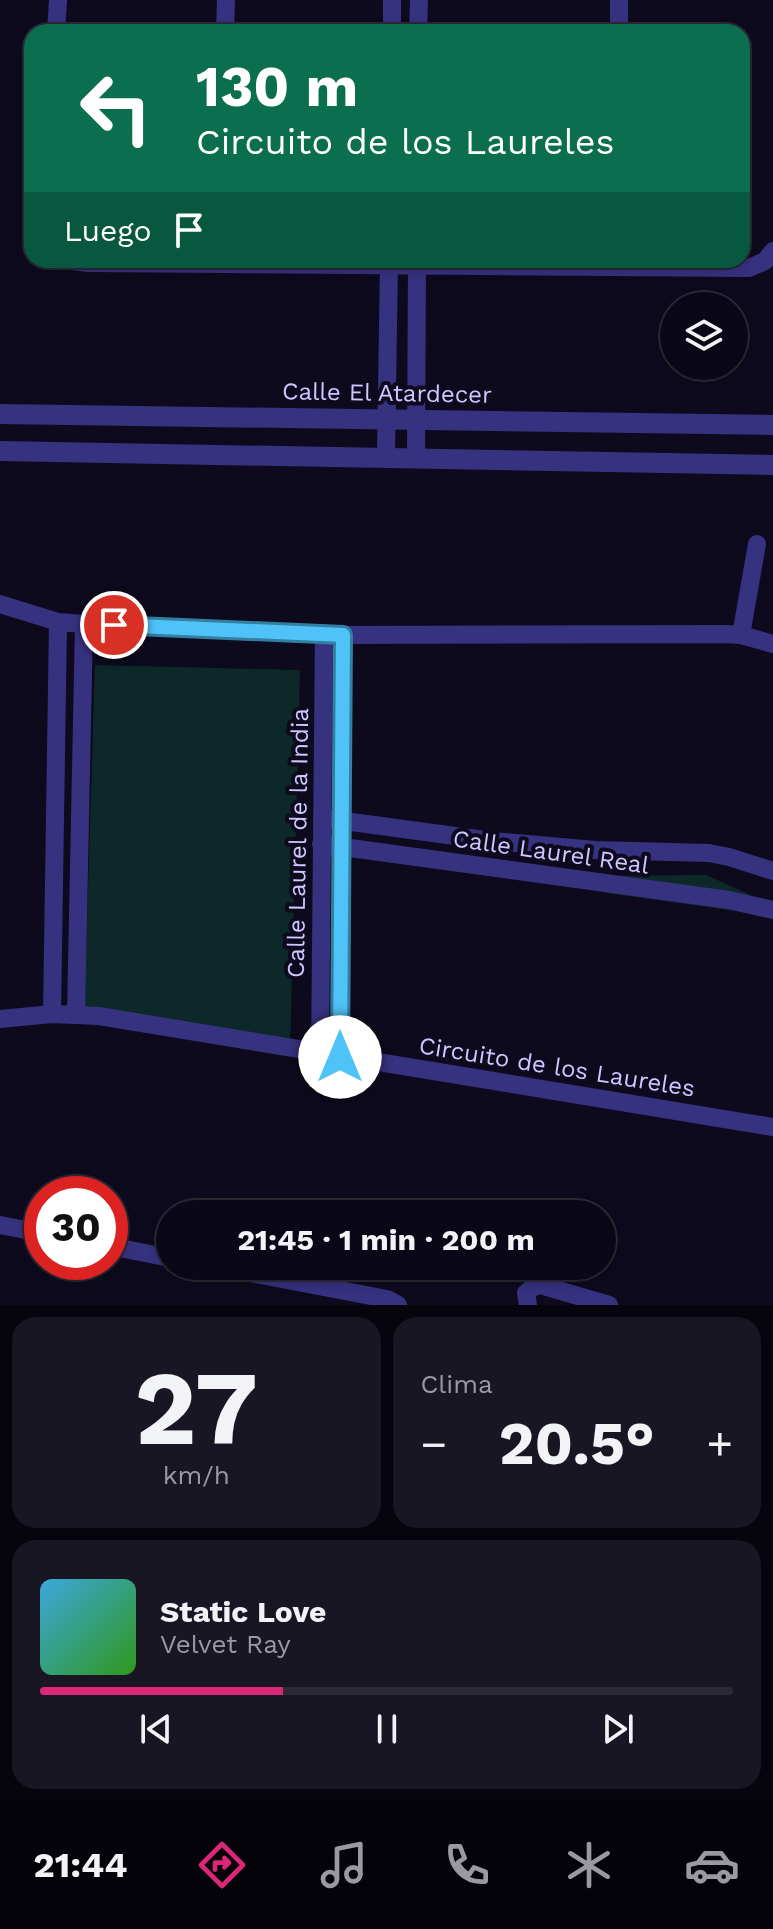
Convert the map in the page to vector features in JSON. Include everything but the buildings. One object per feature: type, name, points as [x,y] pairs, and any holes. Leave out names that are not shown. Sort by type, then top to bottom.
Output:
[{"type":"street","points":[[56,24],[58,0]]},
{"type":"street","points":[[225,24],[226,0]]},
{"type":"street","points":[[392,0],[392,24]]},
{"type":"street","points":[[418,24],[419,0]]},
{"type":"street","points":[[619,0],[619,24]]},
{"type":"street","points":[[750,268],[765,261],[773,251]]},
{"type":"street","points":[[386,457],[389,268]]},
{"type":"street","points":[[416,458],[417,268]]},
{"type":"street","name":"Calle El Atardecer","points":[[0,414],[773,425]]},
{"type":"street","points":[[0,451],[773,465]]},
{"type":"street","points":[[741,635],[757,544]]},
{"type":"street","points":[[0,604],[58,622],[84,624],[343,635],[741,635],[773,644]]},
{"type":"street","points":[[52,1014],[58,622]]},
{"type":"street","points":[[76,1014],[84,624]]},
{"type":"street","name":"Calle Laurel de la India","points":[[320,1053],[324,633]]},
{"type":"street","name":"Calle Laurel de la India","points":[[340,1057],[343,635]]},
{"type":"street","name":"Calle Laurel Real","points":[[322,818],[467,839],[595,850],[709,853],[773,871]]},
{"type":"street","points":[[56,819],[80,821]]},
{"type":"street","name":"Calle Laurel Real","points":[[321,844],[729,900],[773,910]]},
{"type":"street","points":[[593,882],[595,850]]},
{"type":"street","name":"Circuito de los Laureles","points":[[0,1019],[76,1014],[773,1127]]},
{"type":"street","points":[[0,1225],[24,1230]]},
{"type":"street","points":[[128,1250],[156,1255]]},
{"type":"street","points":[[287,1280],[387,1299],[398,1305]]},
{"type":"street","points":[[528,1305],[526,1293],[530,1287],[543,1284],[609,1305]]},
{"type":"green space","points":[[95,665],[300,670],[290,1051],[84,1017]]},
{"type":"green space","points":[[706,875],[773,905],[773,916],[606,893],[609,876]]},
{"type":"route","points":[[114,625],[343,635],[340,1057]]}]
